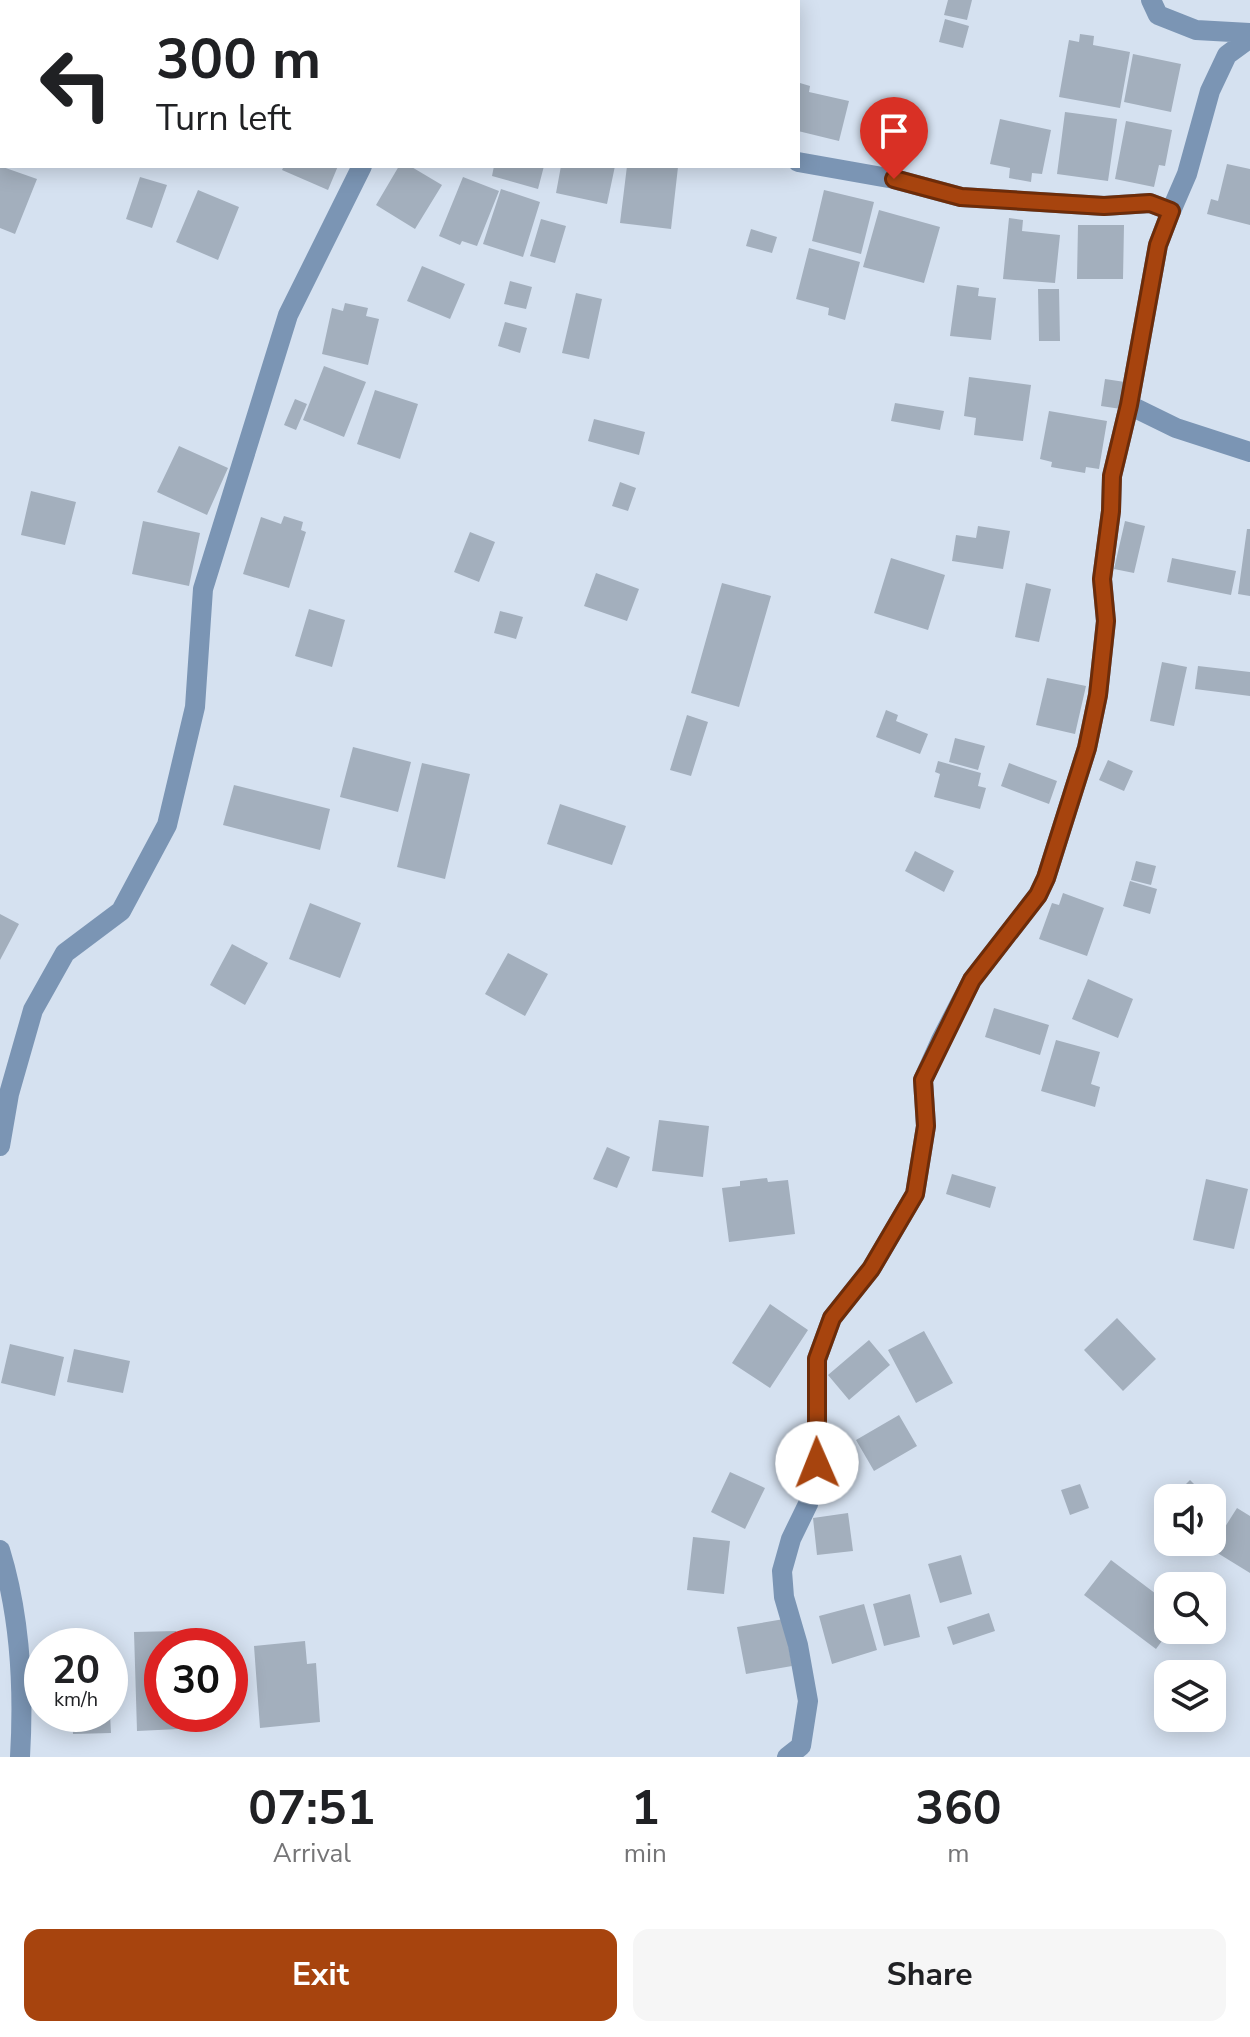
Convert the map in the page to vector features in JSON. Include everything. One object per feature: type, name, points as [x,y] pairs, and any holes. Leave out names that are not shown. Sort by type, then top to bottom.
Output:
[{"type":"street","points":[[1151,0],[1158,15],[1196,30],[1250,36]]},
{"type":"street","points":[[787,1757],[801,1746],[808,1701],[798,1645],[784,1597],[782,1571],[791,1539],[808,1504],[817,1463],[817,1359],[832,1318],[871,1269],[915,1194],[926,1126],[923,1080],[941,1040],[972,980],[1038,895],[1046,878],[1087,748],[1098,695],[1106,621],[1102,579],[1112,476],[1129,405],[1158,245],[1187,174],[1210,91],[1227,55],[1250,36]]},
{"type":"street","points":[[800,162],[894,179],[961,197],[1104,206],[1150,203],[1171,211]]},
{"type":"street","points":[[0,1146],[9,1094],[33,1010],[65,953],[121,911],[167,825],[195,707],[203,589],[288,315],[361,168]]},
{"type":"street","points":[[1129,405],[1176,428],[1250,452]]},
{"type":"street","points":[[0,1550],[8,1575],[18,1653],[22,1723],[20,1757]]},
{"type":"building","points":[[948,0],[972,0],[967,20],[944,15]]},
{"type":"building","points":[[945,19],[969,26],[963,48],[939,42]]},
{"type":"building","points":[[1080,34],[1094,36],[1093,45],[1130,52],[1120,108],[1059,97],[1069,40],[1079,42]]},
{"type":"building","points":[[1133,54],[1181,64],[1171,112],[1124,102]]},
{"type":"building","points":[[800,83],[810,86],[809,92],[849,101],[839,141],[800,131]]},
{"type":"building","points":[[1065,112],[1117,119],[1108,181],[1057,174]]},
{"type":"building","points":[[1000,119],[1051,130],[1042,174],[1032,173],[1031,182],[1009,178],[1010,168],[990,164]]},
{"type":"building","points":[[1126,121],[1172,130],[1165,166],[1159,165],[1154,187],[1115,179]]},
{"type":"building","points":[[1227,164],[1250,169],[1250,225],[1207,214],[1211,199],[1218,201]]},
{"type":"building","points":[[0,168],[37,179],[15,234],[0,228]]},
{"type":"building","points":[[283,168],[337,168],[328,190]]},
{"type":"building","points":[[398,168],[413,168],[442,185],[415,229],[376,205]]},
{"type":"building","points":[[494,168],[543,168],[538,189],[492,176]]},
{"type":"building","points":[[561,168],[615,168],[607,204],[556,193]]},
{"type":"building","points":[[627,168],[678,168],[671,229],[620,223]]},
{"type":"building","points":[[140,177],[167,185],[152,228],[126,219]]},
{"type":"building","points":[[463,177],[499,191],[477,246],[462,241],[460,245],[439,236]]},
{"type":"building","points":[[501,189],[540,202],[523,257],[483,244]]},
{"type":"building","points":[[198,190],[239,207],[218,260],[176,242]]},
{"type":"building","points":[[824,190],[874,202],[861,254],[812,241]]},
{"type":"building","points":[[879,210],[940,227],[924,283],[863,267]]},
{"type":"building","points":[[1009,218],[1023,220],[1022,231],[1060,235],[1055,283],[1003,279]]},
{"type":"building","points":[[541,219],[566,226],[555,263],[530,256]]},
{"type":"building","points":[[1078,225],[1124,225],[1123,279],[1077,279]]},
{"type":"building","points":[[751,229],[777,237],[772,253],[746,246]]},
{"type":"building","points":[[809,248],[860,262],[845,320],[828,315],[829,308],[796,299]]},
{"type":"building","points":[[422,266],[465,284],[450,319],[407,301]]},
{"type":"building","points":[[510,281],[532,287],[526,309],[504,304]]},
{"type":"building","points":[[957,285],[979,288],[978,296],[996,298],[991,340],[950,336]]},
{"type":"building","points":[[1038,289],[1059,289],[1060,341],[1039,341]]},
{"type":"building","points":[[576,293],[602,299],[589,359],[562,353]]},
{"type":"building","points":[[345,303],[368,308],[366,316],[379,319],[368,365],[322,354],[332,308],[343,311]]},
{"type":"building","points":[[505,322],[527,328],[520,353],[498,346]]},
{"type":"building","points":[[324,366],[366,382],[344,437],[303,420]]},
{"type":"building","points":[[969,377],[1031,385],[1023,441],[974,435],[976,418],[964,416]]},
{"type":"building","points":[[1105,379],[1125,382],[1121,409],[1101,406]]},
{"type":"building","points":[[375,390],[418,404],[400,459],[357,444]]},
{"type":"building","points":[[295,399],[307,404],[296,430],[284,425]]},
{"type":"building","points":[[895,403],[944,411],[940,430],[891,421]]},
{"type":"building","points":[[1049,411],[1107,421],[1099,469],[1086,467],[1085,473],[1051,467],[1052,462],[1040,459]]},
{"type":"building","points":[[594,419],[645,432],[639,455],[588,441]]},
{"type":"building","points":[[179,446],[228,468],[207,515],[157,492]]},
{"type":"building","points":[[620,482],[636,488],[628,511],[612,506]]},
{"type":"building","points":[[31,491],[76,502],[65,545],[21,535]]},
{"type":"building","points":[[284,516],[303,522],[301,530],[306,532],[289,588],[243,574],[261,517],[281,524]]},
{"type":"building","points":[[143,521],[200,533],[189,586],[132,574]]},
{"type":"building","points":[[1125,521],[1145,526],[1134,573],[1114,569]]},
{"type":"building","points":[[978,526],[1010,531],[1003,569],[952,561],[956,535],[976,538]]},
{"type":"building","points":[[1247,529],[1250,529],[1250,596],[1238,594]]},
{"type":"building","points":[[470,532],[495,542],[479,582],[454,572]]},
{"type":"building","points":[[891,558],[945,575],[928,630],[874,613]]},
{"type":"building","points":[[1172,558],[1236,571],[1231,595],[1167,582]]},
{"type":"building","points":[[596,573],[639,589],[627,621],[584,606]]},
{"type":"building","points":[[722,583],[771,596],[739,707],[691,693]]},
{"type":"building","points":[[1026,583],[1051,589],[1039,642],[1015,637]]},
{"type":"building","points":[[309,609],[345,620],[332,667],[295,656]]},
{"type":"building","points":[[500,611],[523,617],[516,639],[494,633]]},
{"type":"building","points":[[1162,662],[1187,667],[1174,726],[1150,721]]},
{"type":"building","points":[[1198,666],[1250,672],[1250,696],[1195,689]]},
{"type":"building","points":[[1047,678],[1086,686],[1075,734],[1036,725]]},
{"type":"building","points":[[886,710],[898,715],[896,721],[928,734],[920,754],[876,737]]},
{"type":"building","points":[[687,715],[708,722],[691,776],[670,770]]},
{"type":"building","points":[[955,738],[985,746],[978,770],[949,762]]},
{"type":"building","points":[[353,747],[411,762],[398,812],[340,797]]},
{"type":"building","points":[[1108,760],[1133,771],[1124,791],[1099,780]]},
{"type":"building","points":[[938,761],[981,773],[978,786],[986,788],[980,809],[934,797],[940,774],[935,772]]},
{"type":"building","points":[[422,763],[470,774],[445,879],[397,867]]},
{"type":"building","points":[[1009,763],[1057,781],[1049,804],[1001,786]]},
{"type":"building","points":[[234,785],[330,809],[320,850],[223,825]]},
{"type":"building","points":[[560,804],[626,826],[612,865],[547,844]]},
{"type":"building","points":[[915,851],[954,871],[944,892],[905,871]]},
{"type":"building","points":[[1136,861],[1156,866],[1151,885],[1131,880]]},
{"type":"building","points":[[1130,881],[1157,889],[1150,914],[1123,906]]},
{"type":"building","points":[[1063,893],[1104,908],[1087,956],[1039,939],[1052,903],[1059,905]]},
{"type":"building","points":[[310,903],[361,923],[340,978],[289,959]]},
{"type":"building","points":[[0,914],[19,924],[0,960]]},
{"type":"building","points":[[232,944],[268,963],[245,1005],[210,985]]},
{"type":"building","points":[[508,953],[548,974],[525,1016],[485,994]]},
{"type":"building","points":[[1088,979],[1133,999],[1118,1038],[1072,1019]]},
{"type":"building","points":[[994,1008],[1049,1025],[1040,1055],[985,1037]]},
{"type":"building","points":[[1056,1040],[1100,1052],[1091,1084],[1100,1087],[1095,1107],[1041,1091]]},
{"type":"building","points":[[659,1120],[709,1126],[703,1177],[652,1171]]},
{"type":"building","points":[[607,1147],[630,1157],[617,1188],[593,1179]]},
{"type":"building","points":[[952,1174],[996,1187],[990,1208],[946,1194]]},
{"type":"building","points":[[767,1178],[768,1182],[788,1180],[795,1234],[729,1242],[722,1188],[740,1186],[740,1181]]},
{"type":"building","points":[[1206,1179],[1248,1189],[1234,1249],[1193,1240]]},
{"type":"building","points":[[770,1304],[808,1330],[770,1388],[732,1363]]},
{"type":"building","points":[[1117,1318],[1156,1359],[1123,1391],[1084,1350]]},
{"type":"building","points":[[924,1331],[953,1383],[916,1403],[888,1350]]},
{"type":"building","points":[[869,1340],[890,1365],[849,1400],[828,1375]]},
{"type":"building","points":[[10,1344],[64,1357],[55,1396],[1,1383]]},
{"type":"building","points":[[74,1349],[130,1361],[123,1393],[67,1382]]},
{"type":"building","points":[[899,1415],[917,1446],[874,1471],[856,1440]]},
{"type":"building","points":[[730,1472],[765,1488],[745,1529],[711,1512]]},
{"type":"building","points":[[1080,1484],[1089,1508],[1070,1515],[1061,1490]]},
{"type":"building","points":[[1237,1508],[1250,1516],[1250,1573],[1222,1556],[1226,1556],[1226,1525]]},
{"type":"building","points":[[848,1513],[853,1551],[817,1555],[813,1518]]},
{"type":"building","points":[[693,1537],[730,1541],[724,1594],[687,1590]]},
{"type":"building","points":[[961,1555],[972,1594],[940,1603],[928,1564]]},
{"type":"building","points":[[1111,1560],[1154,1592],[1154,1644],[1160,1644],[1156,1649],[1084,1595]]},
{"type":"building","points":[[910,1594],[920,1637],[884,1646],[873,1604]]},
{"type":"building","points":[[864,1604],[877,1650],[832,1664],[819,1616]]},
{"type":"building","points":[[989,1613],[995,1631],[953,1645],[947,1627]]},
{"type":"building","points":[[784,1619],[792,1666],[746,1674],[737,1627]]},
{"type":"building","points":[[134,1632],[144,1632],[144,1731],[137,1731]]},
{"type":"building","points":[[305,1641],[307,1664],[316,1663],[320,1722],[260,1728],[254,1646]]},
{"type":"building","points":[[73,1732],[111,1733],[73,1734]]},
{"type":"route","points":[[817,1463],[817,1359],[832,1318],[871,1269],[915,1194],[926,1126],[923,1080],[972,980],[1038,895],[1087,748],[1098,695],[1106,621],[1102,579],[1112,476],[1129,405],[1158,245],[1171,211],[1150,203],[1104,206],[961,197],[894,179]]}]
